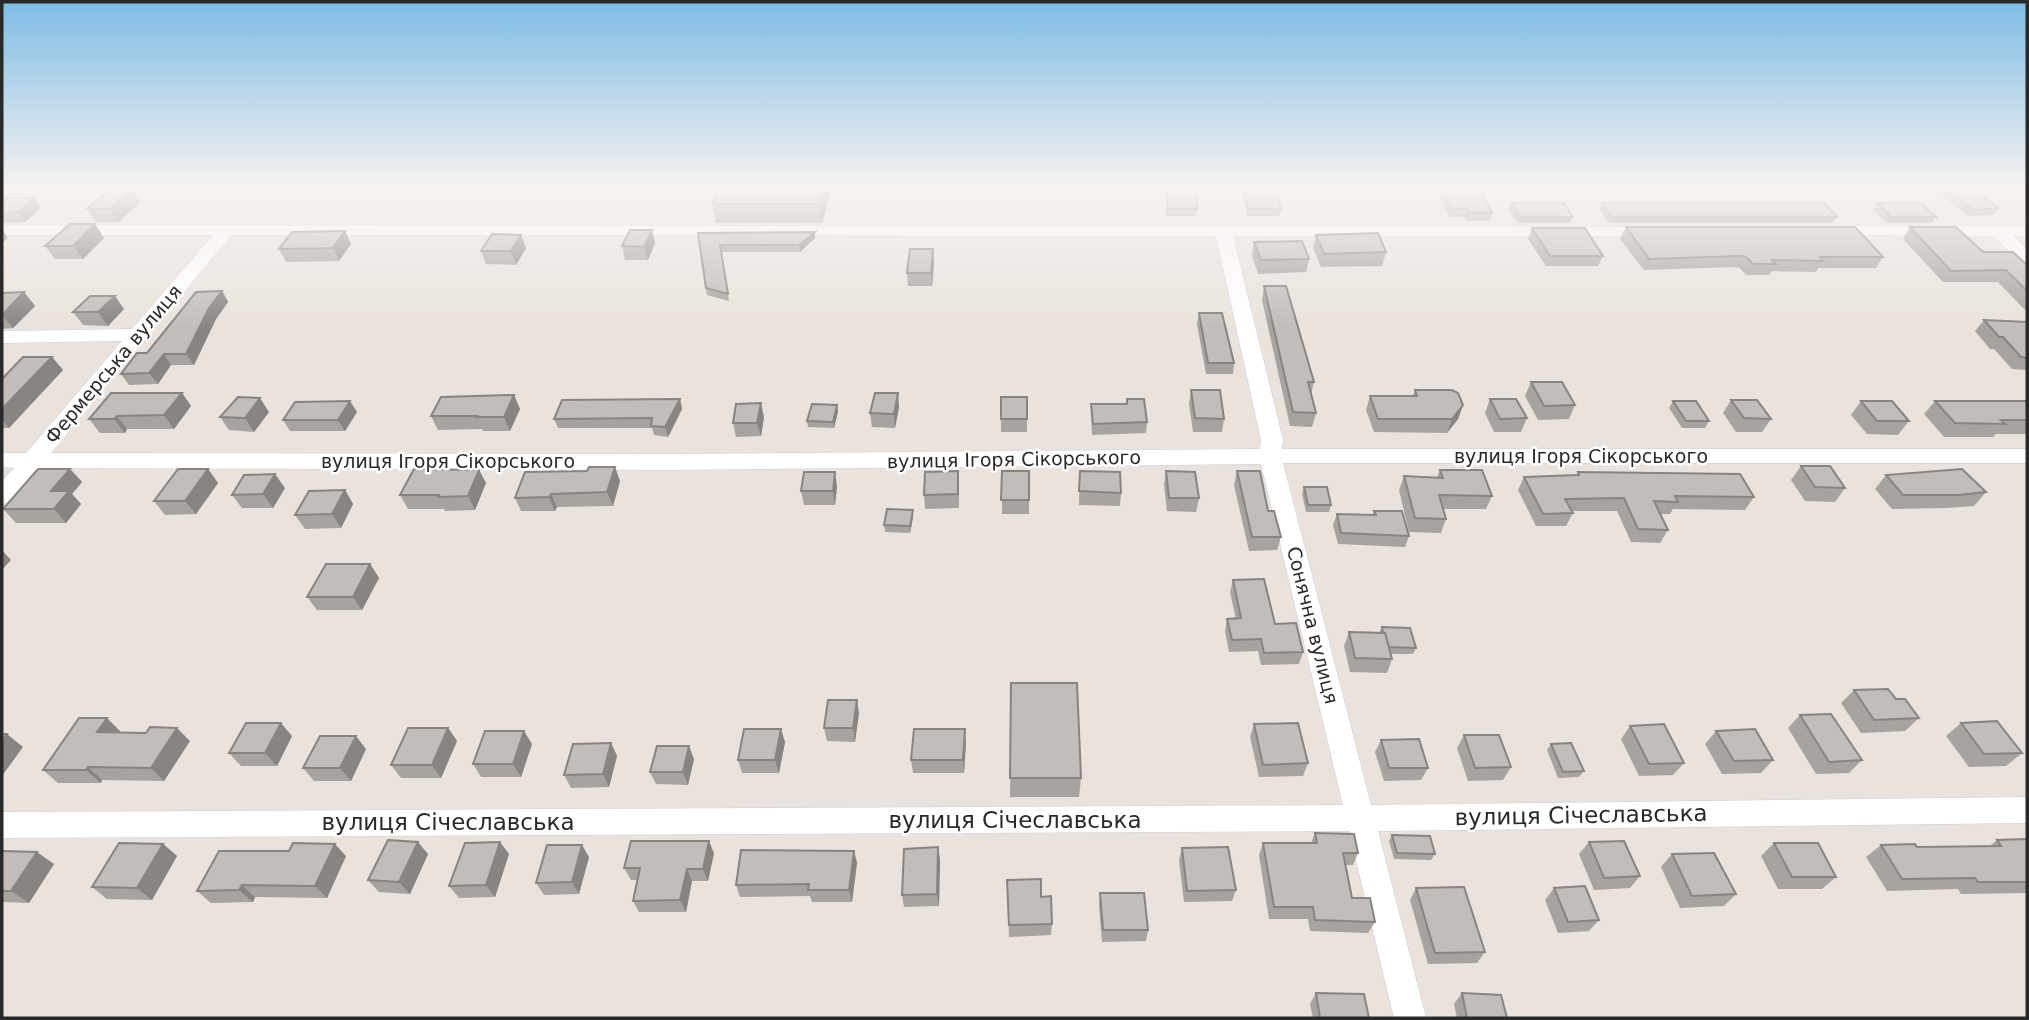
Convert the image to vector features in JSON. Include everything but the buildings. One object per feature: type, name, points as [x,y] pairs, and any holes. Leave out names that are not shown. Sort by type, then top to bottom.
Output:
[{"type":"street","name":"Фермерська вулиця","points":[[2,496],[223,235]]},
{"type":"street","name":"Сонячна вулиця","points":[[1224,235],[1272,440],[1270,456],[1410,1018]]},
{"type":"street","points":[[2002,235],[2027,259]]},
{"type":"street","points":[[2,337],[136,335]]},
{"type":"street","name":"вулиця Ігоря Сікорського","points":[[2,460],[670,462],[1270,456],[2027,456]]},
{"type":"street","name":"вулиця Січеславська","points":[[2,825],[1361,818],[2027,810]]}]
